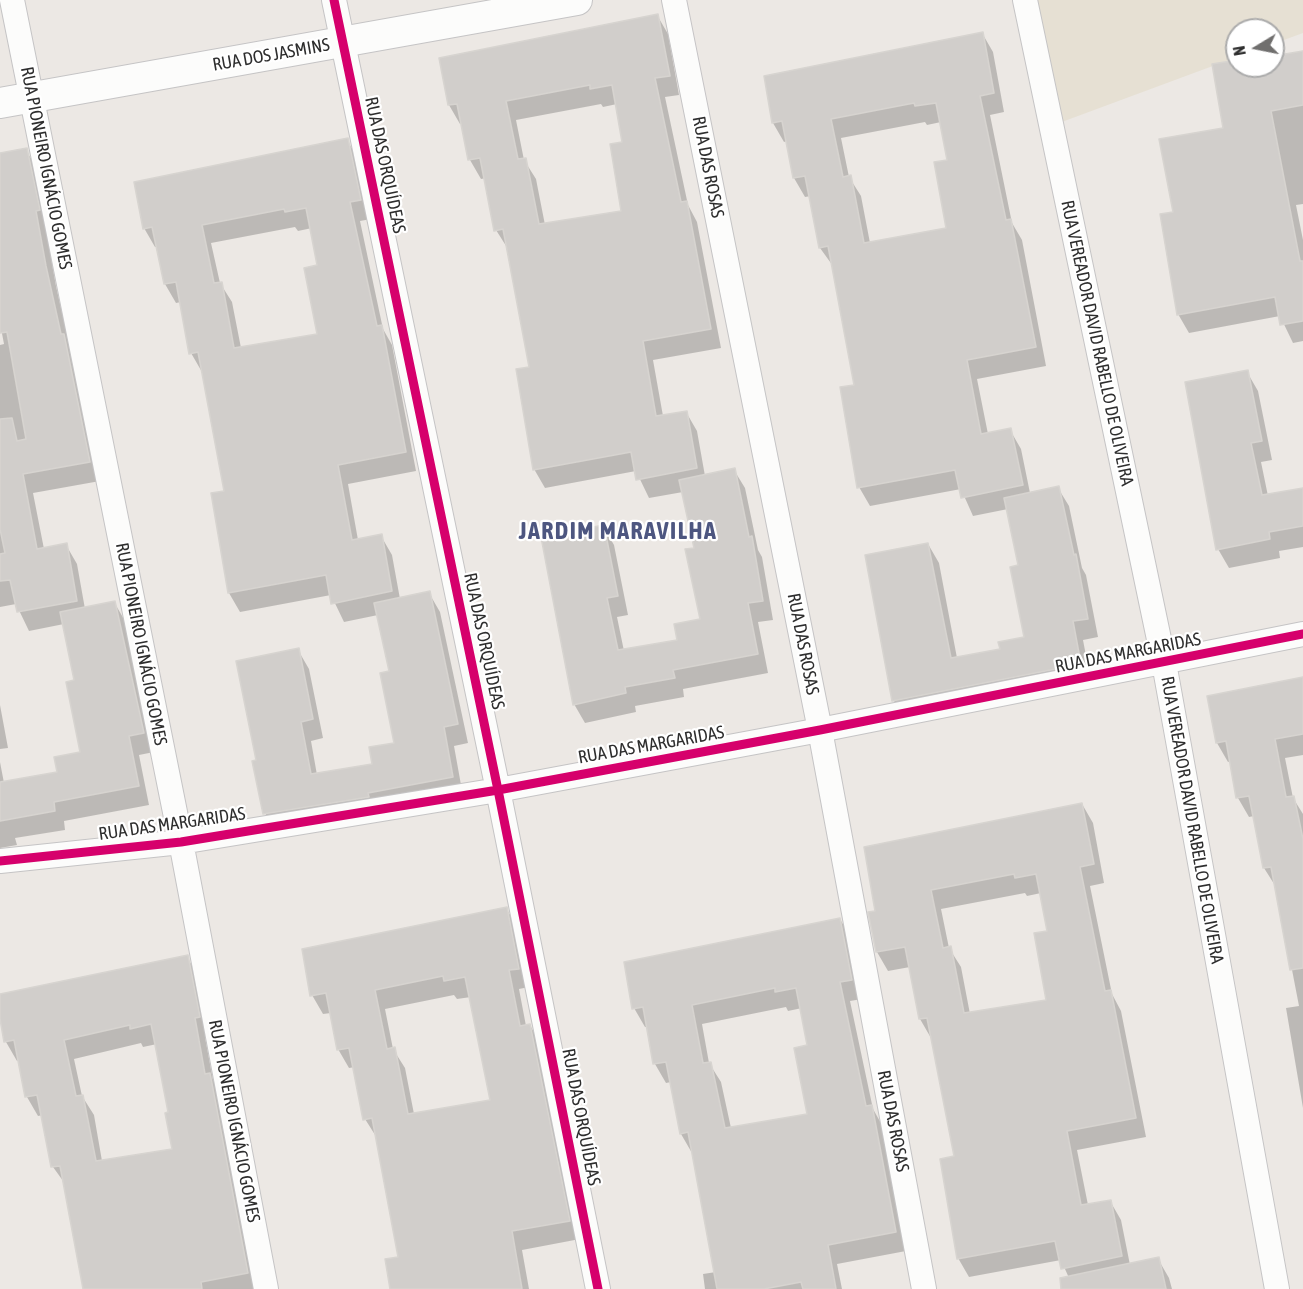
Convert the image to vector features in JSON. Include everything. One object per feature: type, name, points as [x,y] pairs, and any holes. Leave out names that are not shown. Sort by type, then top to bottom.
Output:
[{"type":"street","name":"RUA PIONEIRO IGNÁCIO GOMES","points":[[12,0],[181,842],[266,1289]]},
{"type":"street","name":"RUA DAS ORQUÍDEAS","points":[[334,0],[498,790],[598,1289]]},
{"type":"street","name":"RUA DOS JASMINS","points":[[0,103],[578,0]]},
{"type":"street","name":"RUA DAS ROSAS","points":[[674,0],[820,730],[924,1289]]},
{"type":"street","name":"RUA VEREADOR DAVID RABELLO DE OLIVEIRA","points":[[1025,0],[1164,663],[1277,1289]]},
{"type":"street","name":"RUA DAS MARGARIDAS","points":[[0,861],[181,842],[498,790],[820,730],[1303,634]]},
{"type":"shaded area","points":[[1025,0],[1303,0],[1303,33],[1285,40],[1285,18],[1225,18],[1225,61],[1051,126]]},
{"type":"building","points":[[658,14],[670,76],[655,78],[681,202],[687,201],[711,329],[643,341],[656,416],[687,411],[697,468],[636,480],[631,452],[533,470],[516,369],[529,367],[503,229],[494,231],[480,158],[468,160],[457,104],[448,105],[439,58]],"holes":[[[590,85],[590,89],[612,85],[622,142],[610,144],[621,211],[539,224],[526,158],[518,159],[506,101]]]},
{"type":"building","points":[[983,32],[994,93],[980,96],[1006,220],[1011,219],[1036,347],[967,360],[981,434],[1011,428],[1023,485],[961,498],[955,470],[857,488],[840,387],[854,385],[828,246],[819,248],[805,176],[793,178],[782,121],[772,123],[764,76]],"holes":[[[914,103],[915,106],[936,103],[947,160],[934,162],[946,228],[864,243],[851,175],[843,177],[831,119]]]},
{"type":"building","points":[[1303,51],[1303,105],[1271,111],[1300,261],[1303,261],[1303,321],[1280,325],[1275,297],[1177,315],[1160,214],[1173,212],[1159,139],[1223,128],[1212,64],[1225,62],[1225,78],[1285,78],[1285,54]]},
{"type":"building","points":[[348,138],[361,200],[350,202],[377,326],[382,325],[406,452],[338,465],[352,540],[382,534],[392,591],[331,604],[326,575],[228,593],[211,493],[224,491],[198,352],[189,354],[176,282],[164,284],[152,227],[143,229],[134,182]],"holes":[[[306,208],[317,265],[304,268],[317,334],[234,348],[222,282],[214,283],[202,225],[284,209],[285,212]]]},
{"type":"building","points":[[27,148],[40,210],[36,211],[46,266],[61,334],[64,334],[90,462],[23,474],[37,549],[67,543],[77,601],[17,612],[10,580],[0,581],[0,554],[5,553],[0,529],[0,419],[12,418],[17,441],[26,439],[7,332],[0,333],[0,153]]},
{"type":"building","points":[[1248,370],[1262,441],[1251,443],[1262,495],[1303,488],[1303,526],[1269,532],[1270,539],[1216,550],[1185,382]]},
{"type":"building","points":[[735,468],[749,537],[752,536],[763,601],[748,603],[758,654],[673,670],[675,678],[625,687],[626,693],[573,705],[541,537],[604,525],[618,596],[607,598],[618,650],[677,640],[674,624],[700,619],[685,549],[694,548],[679,480]]},
{"type":"building","points":[[1059,486],[1074,555],[1076,554],[1088,619],[1073,621],[1081,664],[892,701],[865,555],[928,543],[951,658],[1000,649],[998,642],[1024,637],[1010,567],[1018,565],[1004,498]]},
{"type":"building","points":[[430,591],[458,724],[444,727],[453,777],[368,793],[369,797],[263,814],[252,761],[256,760],[236,661],[299,648],[313,719],[301,722],[311,774],[372,764],[369,747],[394,743],[380,673],[389,671],[374,603]]},
{"type":"building","points":[[115,601],[144,733],[129,736],[139,786],[54,802],[55,811],[0,821],[0,782],[57,772],[54,757],[80,752],[66,682],[74,680],[60,612]]},
{"type":"building","points":[[1303,677],[1303,734],[1275,739],[1286,797],[1294,796],[1303,839],[1303,968],[1290,970],[1271,867],[1263,868],[1249,796],[1236,798],[1226,741],[1216,743],[1207,696]]},
{"type":"building","points":[[1082,803],[1094,864],[1080,867],[1105,991],[1111,990],[1136,1118],[1067,1131],[1081,1205],[1111,1200],[1122,1256],[1061,1269],[1055,1241],[957,1259],[940,1159],[954,1156],[927,1018],[919,1019],[905,947],[876,952],[868,912],[875,911],[864,847]],"holes":[[[1014,874],[1015,878],[1036,874],[1047,931],[1034,933],[1046,1000],[964,1013],[951,946],[943,948],[931,890]]]},
{"type":"building","points":[[507,907],[519,969],[509,970],[520,1026],[530,1024],[570,1221],[512,1231],[522,1289],[390,1289],[385,1259],[398,1257],[372,1118],[363,1120],[349,1048],[337,1050],[326,993],[310,996],[302,949]],"holes":[[[443,976],[444,981],[465,977],[490,1100],[408,1114],[395,1047],[387,1049],[375,990]]]},
{"type":"building","points":[[840,918],[852,980],[840,982],[866,1106],[872,1105],[896,1232],[828,1245],[836,1289],[803,1289],[801,1282],[764,1289],[717,1289],[688,1132],[680,1134],[666,1062],[653,1064],[643,1007],[632,1009],[624,962]],"holes":[[[775,988],[775,992],[796,988],[807,1045],[794,1048],[807,1114],[725,1128],[711,1062],[703,1063],[692,1005]]]},
{"type":"building","points":[[188,955],[200,1017],[195,1018],[205,1074],[210,1073],[248,1273],[201,1282],[202,1289],[83,1289],[60,1166],[51,1167],[37,1095],[25,1097],[14,1040],[4,1042],[0,1019],[0,994]],"holes":[[[151,1024],[168,1112],[165,1113],[172,1149],[96,1161],[83,1095],[76,1096],[64,1040],[130,1025],[130,1029]]]},
{"type":"building","points":[[1159,1257],[1166,1289],[1061,1289],[1060,1278]]},
{"type":"cycle path","points":[[334,0],[498,790],[598,1289]]},
{"type":"cycle path","points":[[0,861],[181,842],[498,790],[820,730],[1303,634]]},
{"type":"district","name":"JARDIM MARAVILHA","points":[[618,531]]}]
